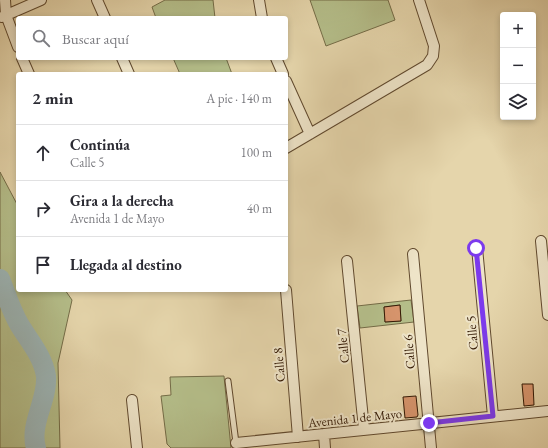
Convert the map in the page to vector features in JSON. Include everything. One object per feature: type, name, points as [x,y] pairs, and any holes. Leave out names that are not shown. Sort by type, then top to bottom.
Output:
[{"type":"street","points":[[5,0],[3,17],[16,43]]},
{"type":"street","points":[[3,17],[41,0]]},
{"type":"street","points":[[97,0],[104,16]]},
{"type":"street","points":[[259,0],[262,16]]},
{"type":"street","points":[[288,147],[427,65],[433,56],[434,46],[419,0]]},
{"type":"street","points":[[23,60],[28,72]]},
{"type":"street","points":[[123,60],[128,72]]},
{"type":"street","points":[[277,60],[282,72]]},
{"type":"street","points":[[288,84],[310,134]]},
{"type":"street","points":[[541,241],[548,315]]},
{"type":"street","name":"Calle 5","points":[[476,248],[493,416]]},
{"type":"street","name":"Calle 6","points":[[413,254],[431,448]]},
{"type":"street","name":"Calle 7","points":[[347,261],[364,429]]},
{"type":"street","name":"Calle 8","points":[[286,292],[298,437]]},
{"type":"street","points":[[132,400],[137,448]]},
{"type":"street","name":"Avenida 1 de Mayo","points":[[236,443],[548,411]]},
{"type":"street","points":[[324,434],[325,448]]},
{"type":"lane","points":[[228,381],[236,443]]},
{"type":"green space","points":[[165,0],[213,0],[215,16],[155,16],[152,7]]},
{"type":"green space","points":[[310,0],[388,0],[395,20],[326,46]]},
{"type":"green space","points":[[174,60],[227,60],[231,72],[179,72]]},
{"type":"green space","points":[[0,172],[16,202],[16,292],[66,292],[72,300],[58,363],[60,448],[0,448]]},
{"type":"green space","points":[[411,300],[414,322],[360,328],[357,306]],"holes":[[[400,305],[401,321],[385,322],[384,307]]]},
{"type":"green space","points":[[224,376],[231,448],[171,448],[167,444],[161,396],[171,395],[170,377]]},
{"type":"building","points":[[400,305],[401,321],[385,322],[384,307]]},
{"type":"building","points":[[522,384],[533,384],[534,405],[524,406]]},
{"type":"building","points":[[416,396],[417,417],[405,418],[403,397]]},
{"type":"waterway","points":[[0,279],[19,324],[39,355],[46,376],[46,385],[35,430],[36,448]]},
{"type":"route","points":[[429,423],[493,416],[476,248]]}]
